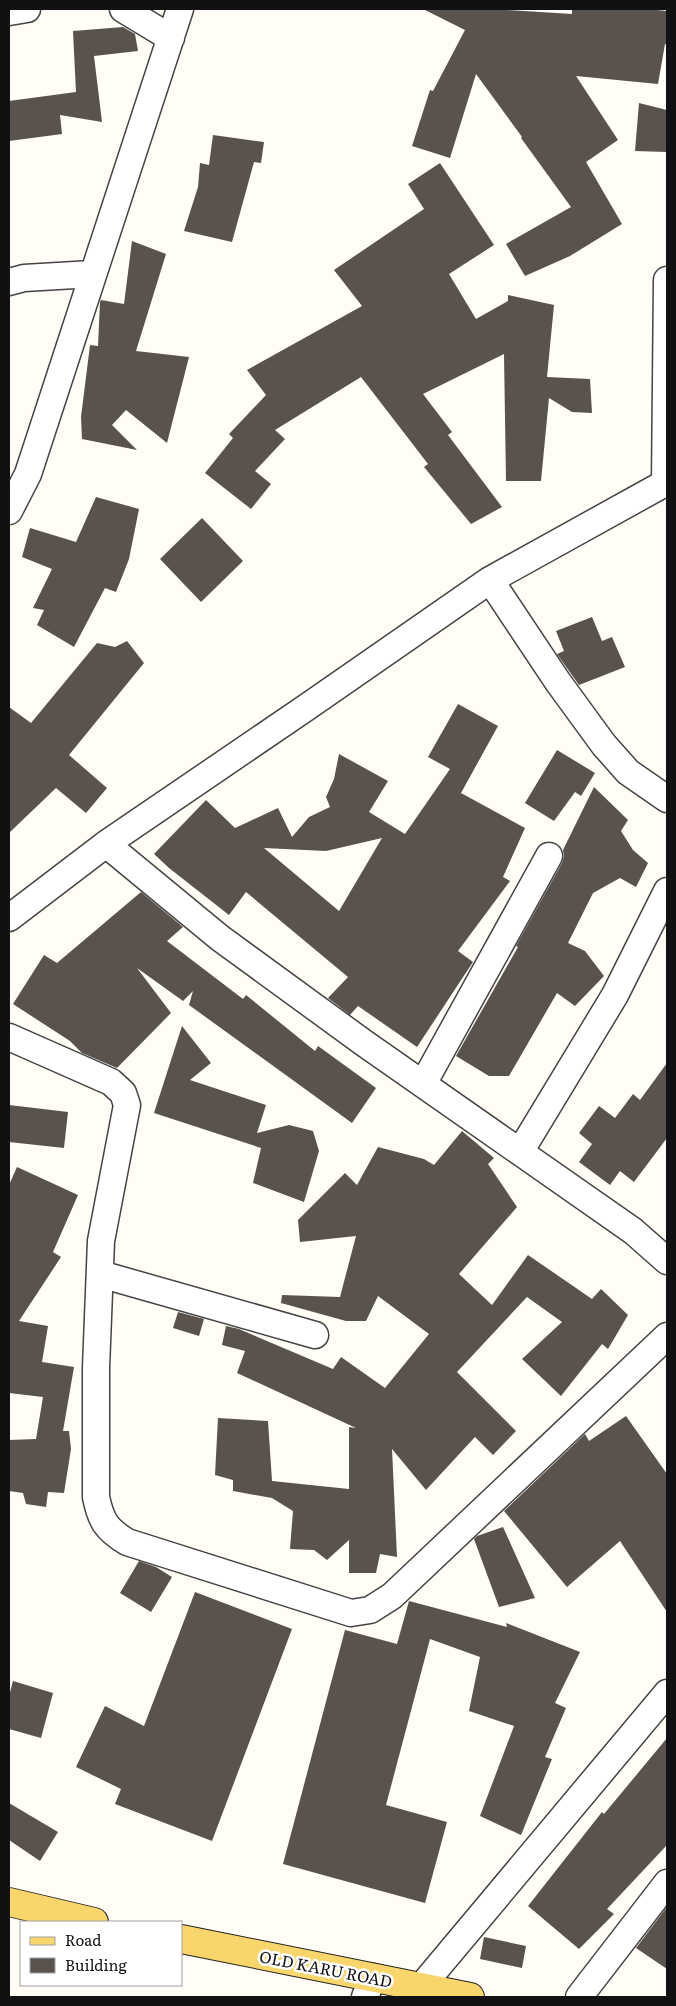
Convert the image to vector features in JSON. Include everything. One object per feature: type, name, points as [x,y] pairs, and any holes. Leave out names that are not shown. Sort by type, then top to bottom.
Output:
[{"type":"main road","points":[[9,1902],[90,1921]]},
{"type":"main road","name":"OLD KARU ROAD","points":[[182,1939],[369,1987],[421,1987],[470,1997]]},
{"type":"street","points":[[9,12],[28,9]]},
{"type":"street","points":[[123,9],[171,38]]},
{"type":"street","points":[[9,511],[28,474],[180,9]]},
{"type":"street","points":[[9,282],[24,278],[92,274]]},
{"type":"street","points":[[9,918],[106,844],[490,580],[666,482],[667,280]]},
{"type":"street","points":[[490,580],[558,682],[604,745],[628,772],[667,799]]},
{"type":"street","points":[[106,844],[220,938],[423,1084],[633,1231],[667,1261]]},
{"type":"street","points":[[423,1084],[549,856]]},
{"type":"street","points":[[520,1152],[614,995],[667,891]]},
{"type":"street","points":[[9,1037],[111,1082],[123,1093],[127,1105],[101,1241],[96,1368],[96,1497],[100,1516],[111,1532],[127,1542],[351,1612],[370,1610],[392,1596],[667,1336]]},
{"type":"street","points":[[100,1274],[315,1335]]},
{"type":"street","points":[[421,1987],[667,1693]]},
{"type":"street","points":[[579,1997],[667,1883]]},
{"type":"building","points":[[423,9],[492,9],[572,14],[572,9],[648,9],[667,11],[667,45],[665,44],[658,84],[576,76],[618,140],[586,162],[622,224],[570,256],[525,276],[506,244],[571,207],[476,74],[450,158],[412,146],[430,90],[433,91],[465,30]]},
{"type":"building","points":[[123,27],[135,34],[138,51],[94,56],[102,122],[60,115],[62,134],[9,141],[9,101],[76,92],[73,31]]},
{"type":"building","points":[[639,103],[667,110],[666,152],[635,151]]},
{"type":"building","points":[[213,135],[264,142],[261,163],[254,162],[232,242],[184,231],[198,187],[200,163],[209,165]]},
{"type":"building","points":[[440,163],[494,245],[449,274],[476,319],[508,301],[508,295],[554,305],[547,377],[590,379],[592,413],[572,412],[549,398],[541,481],[506,481],[504,354],[423,394],[452,432],[448,435],[502,507],[471,524],[424,467],[428,464],[361,377],[275,430],[285,439],[255,471],[271,484],[251,509],[205,473],[233,438],[229,434],[266,395],[247,370],[362,306],[334,270],[424,209],[408,184]]},
{"type":"building","points":[[132,241],[166,254],[136,351],[189,357],[167,443],[126,410],[112,425],[137,450],[82,439],[81,417],[90,345],[98,346],[100,302],[101,300],[124,304]]},
{"type":"building","points":[[96,497],[139,509],[129,559],[116,592],[105,588],[74,647],[37,625],[44,610],[33,608],[52,569],[22,557],[30,528],[76,542]]},
{"type":"building","points":[[202,518],[243,561],[201,602],[160,559]]},
{"type":"building","points":[[592,617],[602,641],[612,637],[625,667],[579,685],[557,654],[564,651],[556,631]]},
{"type":"building","points":[[127,641],[144,663],[69,755],[107,788],[86,813],[56,788],[9,833],[9,707],[31,723],[97,643],[115,647]]},
{"type":"building","points":[[458,704],[498,726],[461,793],[525,828],[503,877],[510,881],[458,951],[473,962],[417,1047],[358,1006],[350,1015],[328,998],[348,977],[246,892],[229,915],[154,854],[206,800],[235,828],[278,808],[292,837],[309,817],[330,807],[326,797],[334,779],[339,754],[388,781],[369,812],[405,834],[450,769],[428,757]],"holes":[[[382,838],[339,911],[264,848],[326,851]]]},
{"type":"building","points":[[557,750],[595,773],[581,796],[575,792],[554,821],[525,803]]},
{"type":"building","points":[[594,787],[628,820],[621,831],[633,850],[648,863],[636,887],[620,878],[593,893],[568,943],[585,951],[604,976],[575,1006],[557,993],[509,1076],[489,1076],[456,1056],[518,947],[516,946],[562,863],[563,850]]},
{"type":"building","points":[[141,892],[183,927],[167,941],[243,999],[246,995],[315,1051],[318,1046],[376,1088],[352,1123],[189,1005],[193,991],[183,1001],[137,968],[171,1013],[117,1068],[82,1053],[70,1041],[13,1004],[44,955],[57,963]]},
{"type":"building","points":[[182,1026],[211,1063],[190,1080],[266,1105],[257,1133],[289,1125],[313,1131],[319,1151],[304,1202],[253,1183],[261,1148],[154,1113]]},
{"type":"building","points":[[667,1063],[667,1138],[634,1182],[620,1171],[610,1185],[579,1162],[592,1144],[579,1133],[599,1106],[615,1118],[633,1094],[640,1100]]},
{"type":"building","points":[[9,1105],[68,1112],[64,1148],[9,1142]]},
{"type":"building","points":[[462,1131],[494,1158],[488,1164],[517,1207],[459,1274],[492,1305],[528,1255],[592,1299],[601,1289],[628,1315],[608,1349],[602,1344],[561,1396],[522,1359],[562,1322],[527,1297],[457,1372],[516,1431],[493,1455],[475,1437],[426,1490],[392,1449],[397,1557],[380,1554],[376,1573],[349,1573],[349,1540],[327,1560],[314,1550],[290,1549],[293,1511],[272,1498],[233,1491],[233,1480],[215,1475],[218,1418],[268,1421],[272,1481],[349,1489],[349,1427],[356,1428],[237,1373],[245,1351],[222,1345],[226,1326],[239,1329],[333,1369],[341,1357],[385,1388],[429,1334],[378,1296],[366,1321],[346,1321],[281,1303],[282,1295],[340,1297],[356,1236],[300,1242],[298,1220],[345,1173],[357,1185],[378,1147],[424,1159],[434,1165]]},
{"type":"building","points":[[17,1167],[78,1195],[53,1252],[61,1257],[19,1321],[48,1326],[42,1362],[74,1367],[63,1431],[69,1431],[71,1449],[64,1493],[48,1492],[46,1507],[26,1504],[23,1493],[9,1491],[9,1440],[36,1439],[43,1397],[9,1393],[9,1185]]},
{"type":"building","points":[[178,1312],[204,1319],[199,1336],[173,1328]]},
{"type":"building","points":[[626,1416],[667,1474],[667,1612],[620,1541],[567,1587],[504,1511],[585,1434],[589,1441]]},
{"type":"building","points":[[503,1527],[535,1598],[499,1607],[474,1539],[477,1536]]},
{"type":"building","points":[[139,1561],[156,1567],[172,1577],[151,1612],[120,1593]]},
{"type":"building","points":[[195,1592],[292,1629],[212,1841],[115,1804],[121,1789],[76,1767],[105,1706],[144,1726]]},
{"type":"building","points":[[409,1601],[507,1627],[506,1623],[580,1652],[555,1703],[566,1708],[545,1757],[552,1759],[521,1835],[480,1816],[514,1726],[469,1711],[480,1657],[430,1639],[386,1805],[447,1822],[425,1903],[283,1864],[345,1630],[397,1644]]},
{"type":"building","points":[[13,1681],[53,1693],[41,1738],[9,1729],[9,1696]]},
{"type":"building","points":[[667,1738],[667,1845],[607,1909],[614,1914],[579,1949],[528,1906],[602,1812],[604,1814]]},
{"type":"building","points":[[9,1803],[58,1832],[40,1861],[9,1840]]},
{"type":"building","points":[[667,1907],[667,1969],[636,1948]]},
{"type":"building","points":[[484,1937],[526,1946],[522,1968],[480,1959]]}]
